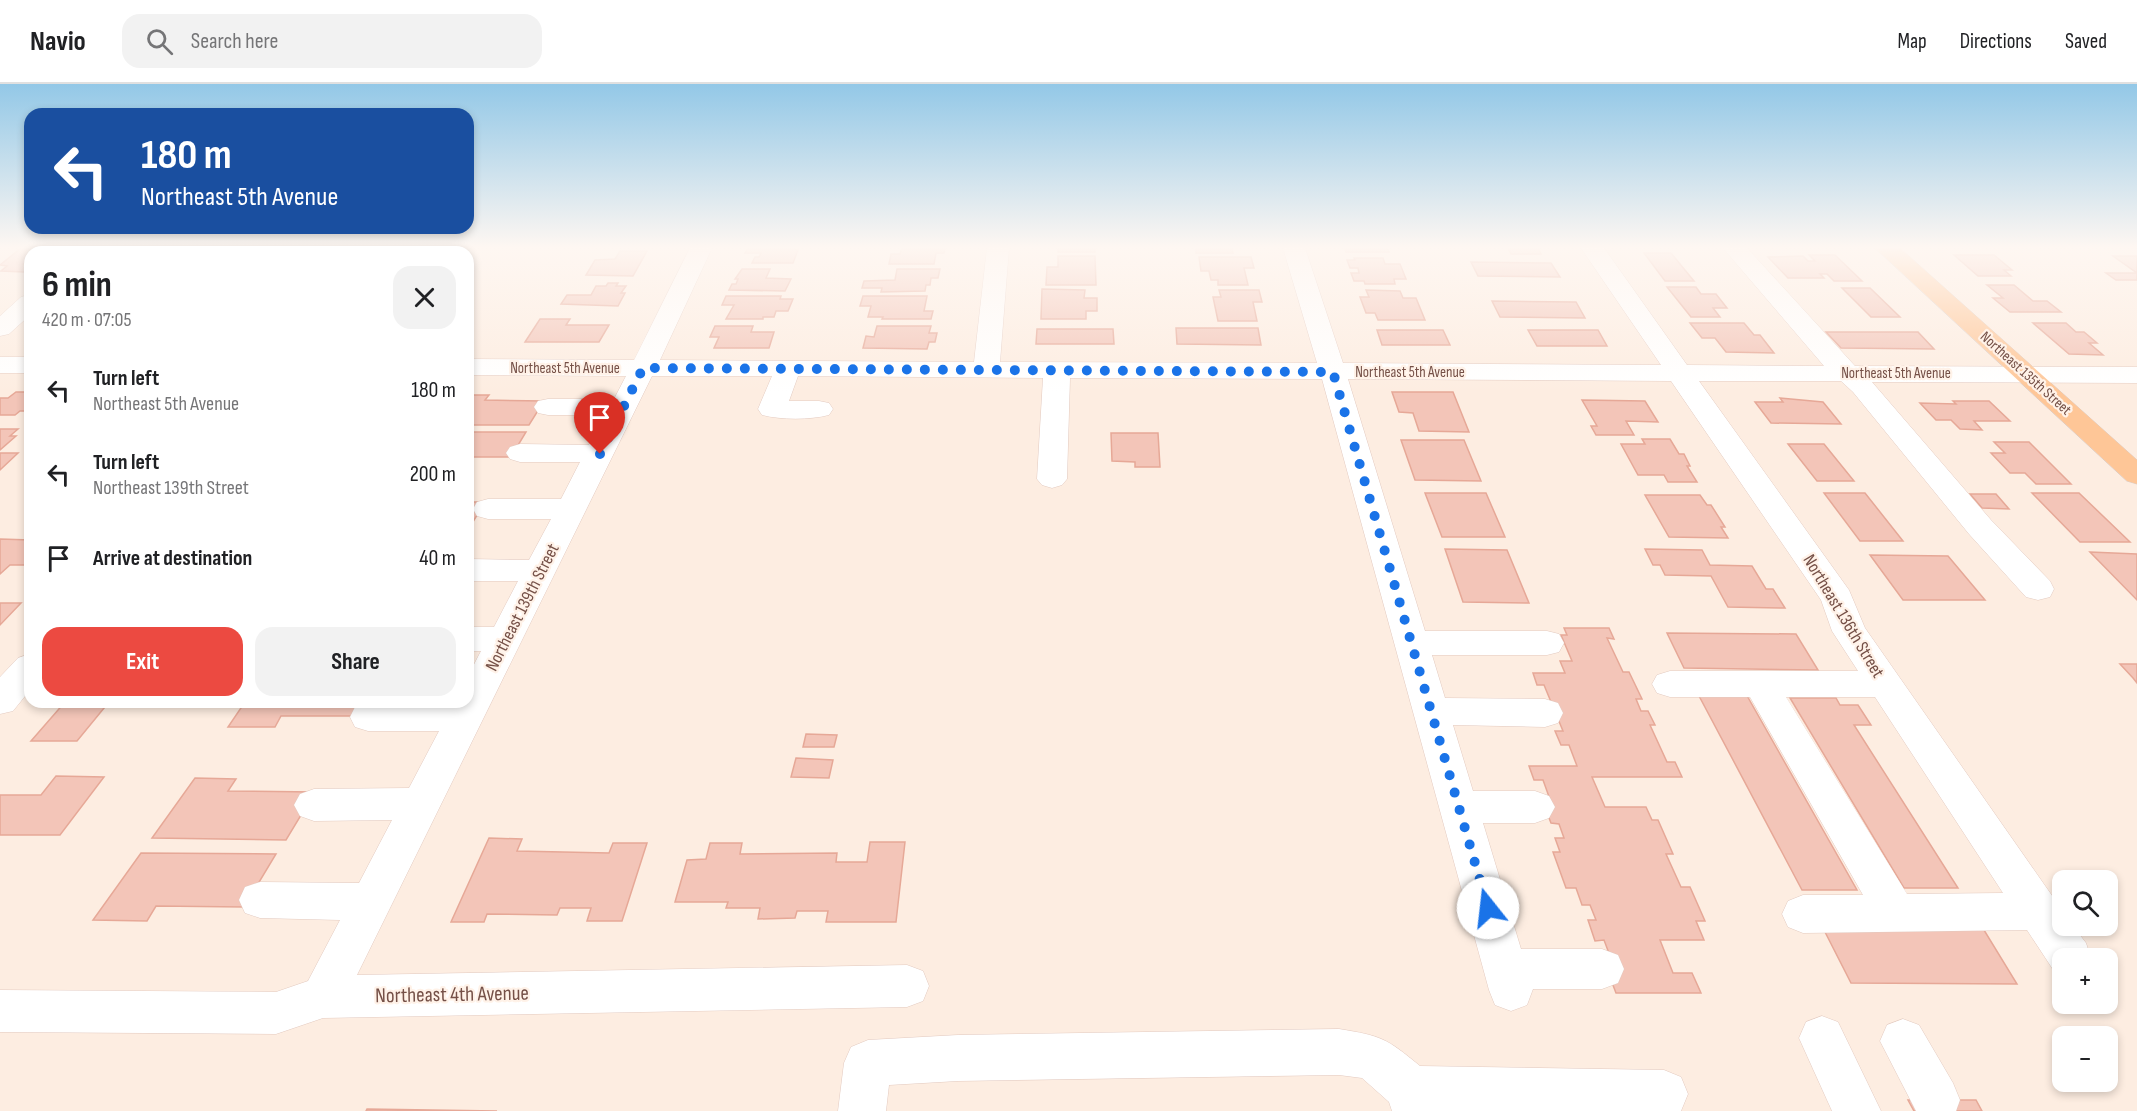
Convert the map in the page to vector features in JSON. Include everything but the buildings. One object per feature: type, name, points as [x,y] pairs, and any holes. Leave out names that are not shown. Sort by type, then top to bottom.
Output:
[{"type":"main road","name":"Northeast 135th Street","points":[[1940,296],[2137,475]]},
{"type":"street","name":"Northeast 139th Street","points":[[474,699],[678,296]]},
{"type":"street","points":[[986,368],[993,296]]},
{"type":"street","points":[[1309,296],[1508,980],[1602,969]]},
{"type":"street","name":"Northeast 136th Street","points":[[1625,296],[1837,598],[1849,631],[2064,948]]},
{"type":"street","points":[[1777,296],[1862,387],[1980,527],[2038,589]]},
{"type":"street","points":[[0,329],[24,307]]},
{"type":"street","points":[[0,365],[24,365]]},
{"type":"street","name":"Northeast 5th Avenue","points":[[474,367],[2137,375]]},
{"type":"street","points":[[788,368],[772,409],[819,409]]},
{"type":"street","points":[[1053,478],[1057,369]]},
{"type":"street","points":[[548,407],[623,407]]},
{"type":"street","points":[[520,453],[600,454]]},
{"type":"street","points":[[488,509],[571,509]]},
{"type":"street","points":[[474,570],[540,571]]},
{"type":"street","points":[[474,639],[505,639]]},
{"type":"street","points":[[1411,643],[1547,644]]},
{"type":"street","points":[[0,700],[24,674]]},
{"type":"street","points":[[1670,684],[1885,684]]},
{"type":"street","points":[[1760,684],[1896,913]]},
{"type":"street","name":"Northeast 139th Street","points":[[324,997],[470,708]]},
{"type":"street","points":[[1431,711],[1545,713]]},
{"type":"street","points":[[368,717],[465,717]]},
{"type":"street","points":[[314,805],[421,804]]},
{"type":"street","points":[[1458,807],[1535,807]]},
{"type":"street","points":[[260,900],[372,902]]},
{"type":"street","points":[[1803,914],[2038,911]]},
{"type":"street","name":"Northeast 4th Avenue","points":[[0,1011],[276,1013],[324,997],[907,986]]},
{"type":"street","points":[[1822,1038],[1857,1111]]},
{"type":"street","points":[[1903,1041],[1936,1100]]},
{"type":"street","points":[[862,1111],[868,1063],[958,1058],[1339,1052],[1373,1057],[1414,1100],[1664,1094]]},
{"type":"route","points":[[600,454],[643,368],[986,368],[1333,372],[1488,908]]}]
